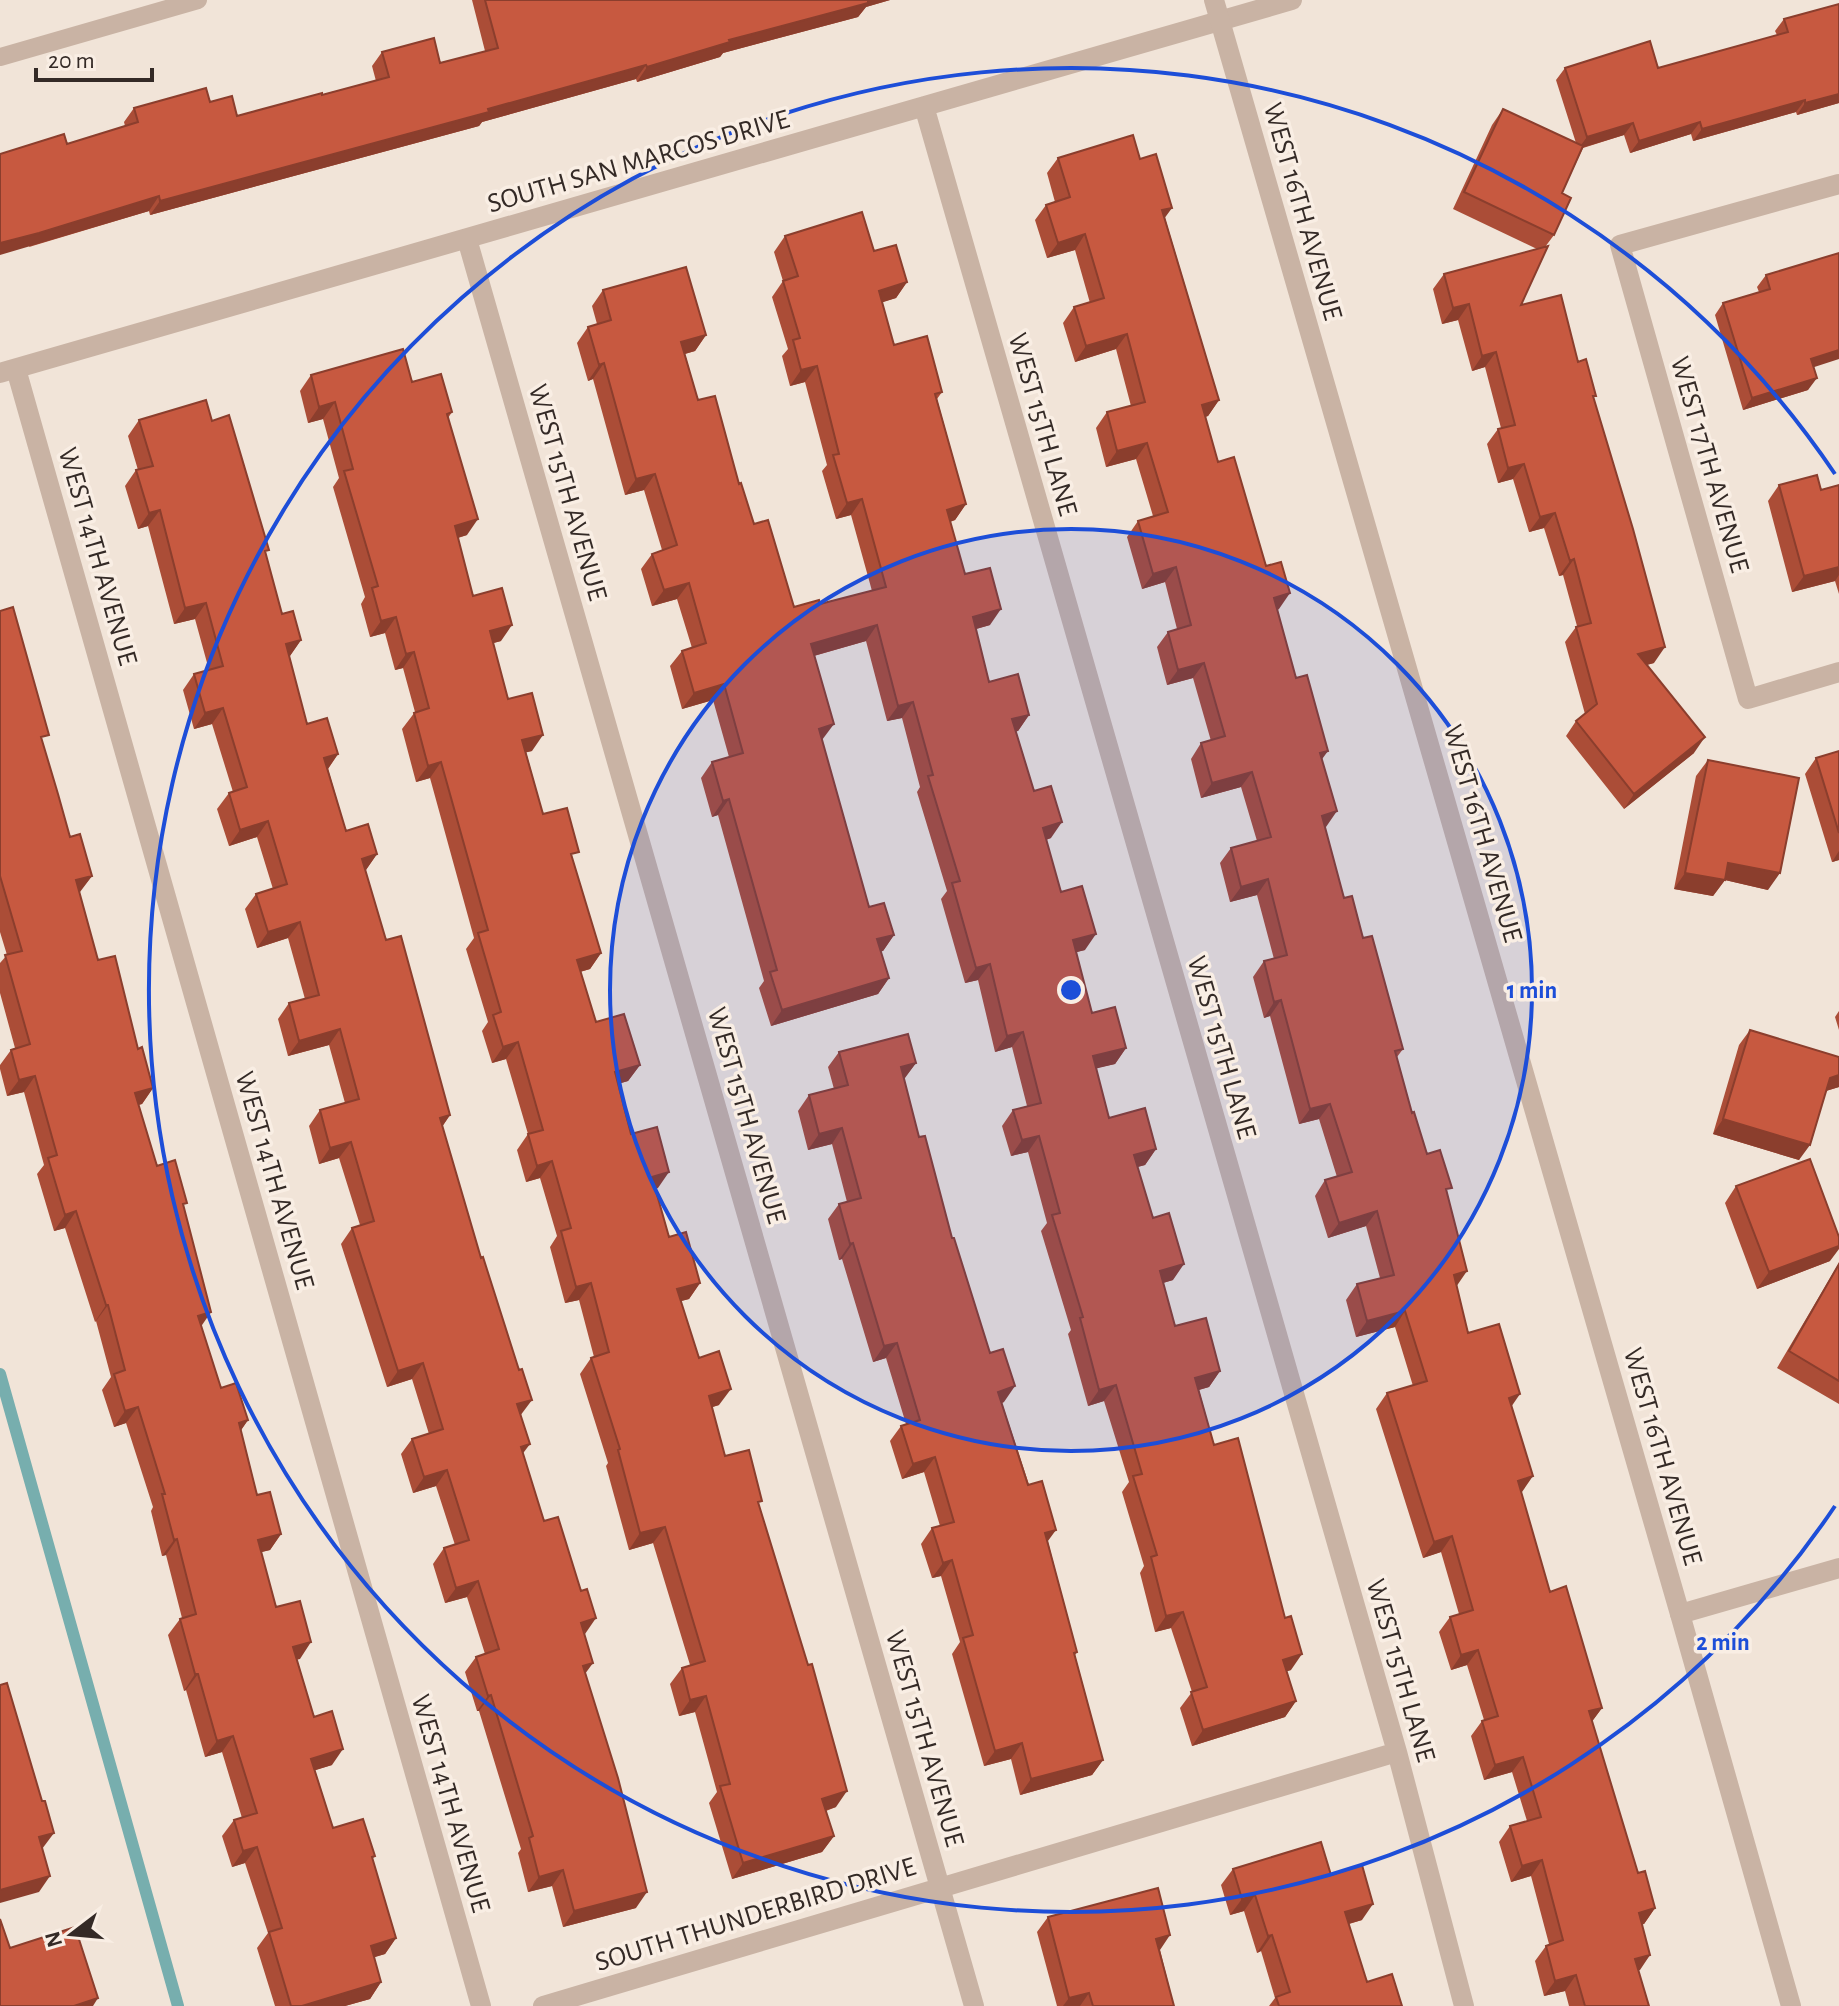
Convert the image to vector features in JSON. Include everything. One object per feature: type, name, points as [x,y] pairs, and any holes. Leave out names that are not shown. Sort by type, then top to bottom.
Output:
[{"type":"street","name":"WEST 16TH AVENUE","points":[[1214,0],[1791,2006]]},
{"type":"street","name":"SOUTH SAN MARCOS DRIVE","points":[[8,371],[1292,0]]},
{"type":"street","name":"WEST 15TH LANE","points":[[924,106],[1397,1752],[1464,2006]]},
{"type":"street","name":"WEST 17TH AVENUE","points":[[1839,184],[1620,245],[1748,699],[1839,672]]},
{"type":"street","name":"WEST 15TH AVENUE","points":[[467,239],[974,2006]]},
{"type":"street","name":"WEST 14TH AVENUE","points":[[8,371],[481,2006]]},
{"type":"street","points":[[1680,1614],[1839,1568]]},
{"type":"street","name":"SOUTH THUNDERBIRD DRIVE","points":[[543,2006],[1397,1752]]},
{"type":"lane","points":[[0,57],[198,0]]},
{"type":"building","points":[[485,0],[868,0],[868,3],[488,109],[489,112],[160,201],[159,196],[0,243],[0,154],[64,134],[67,144],[138,122],[134,108],[206,88],[210,102],[232,96],[237,116],[322,95],[389,77],[382,52],[434,38],[440,63],[498,48]]},
{"type":"building","points":[[1839,4],[1839,94],[1805,103],[1805,100],[1702,129],[1700,122],[1639,141],[1633,123],[1587,137],[1565,68],[1650,41],[1658,68],[1788,32],[1784,19]]},
{"type":"building","points":[[1503,109],[1583,146],[1562,193],[1571,198],[1554,235],[1464,192]]},
{"type":"building","points":[[1133,135],[1140,159],[1156,154],[1172,208],[1162,210],[1219,400],[1202,405],[1218,462],[1234,457],[1266,566],[1281,562],[1290,593],[1274,598],[1296,678],[1307,675],[1328,751],[1320,753],[1337,811],[1322,816],[1344,898],[1352,896],[1363,938],[1372,936],[1403,1049],[1395,1051],[1412,1113],[1427,1154],[1440,1150],[1452,1188],[1446,1189],[1467,1271],[1454,1275],[1468,1333],[1499,1324],[1520,1394],[1509,1398],[1533,1476],[1518,1481],[1550,1592],[1566,1586],[1602,1708],[1589,1711],[1638,1873],[1645,1871],[1655,1908],[1639,1913],[1650,1955],[1635,1959],[1649,2006],[1585,2006],[1576,1975],[1555,1981],[1546,1946],[1563,1940],[1542,1860],[1522,1866],[1510,1826],[1541,1817],[1523,1757],[1495,1765],[1482,1721],[1498,1716],[1478,1650],[1461,1655],[1450,1617],[1473,1610],[1452,1536],[1434,1542],[1387,1393],[1427,1381],[1405,1311],[1367,1321],[1357,1284],[1394,1275],[1377,1211],[1339,1223],[1325,1180],[1352,1172],[1330,1104],[1310,1109],[1281,1000],[1274,1002],[1264,961],[1287,955],[1268,879],[1241,887],[1231,848],[1271,837],[1252,772],[1212,783],[1201,743],[1225,736],[1204,663],[1178,670],[1168,632],[1191,625],[1176,567],[1153,574],[1138,521],[1168,512],[1147,443],[1117,451],[1107,412],[1145,402],[1127,334],[1086,346],[1074,307],[1104,298],[1085,234],[1058,243],[1046,205],[1070,197],[1058,158]]},
{"type":"building","points":[[862,212],[874,251],[896,245],[907,282],[879,291],[894,345],[927,336],[942,392],[935,394],[966,504],[947,510],[965,574],[990,568],[1001,609],[973,617],[989,682],[1018,674],[1029,715],[1012,719],[1034,791],[1051,786],[1062,822],[1043,828],[1061,892],[1082,886],[1096,934],[1073,940],[1092,1013],[1115,1007],[1126,1048],[1093,1056],[1109,1118],[1145,1108],[1156,1149],[1134,1155],[1153,1218],[1169,1213],[1184,1264],[1160,1271],[1175,1326],[1206,1318],[1220,1371],[1195,1378],[1214,1445],[1238,1438],[1285,1618],[1291,1616],[1302,1654],[1283,1660],[1296,1701],[1203,1730],[1191,1692],[1207,1687],[1183,1612],[1166,1616],[1151,1557],[1157,1555],[1133,1476],[1142,1474],[1116,1385],[1099,1390],[1080,1318],[1083,1317],[1052,1215],[1060,1213],[1039,1136],[1022,1140],[1013,1110],[1041,1103],[1023,1032],[1007,1036],[990,964],[976,968],[952,883],[960,881],[928,776],[933,775],[913,702],[898,706],[877,625],[811,644],[834,724],[819,729],[869,907],[884,903],[894,935],[877,939],[889,978],[782,1010],[770,972],[777,970],[729,799],[723,801],[712,762],[743,753],[724,684],[694,693],[682,651],[706,643],[689,583],[664,590],[652,554],[677,545],[655,474],[636,479],[604,363],[599,365],[588,327],[611,320],[603,290],[686,267],[706,335],[681,342],[698,400],[715,396],[739,484],[754,524],[768,520],[794,607],[819,600],[820,604],[886,587],[862,499],[847,503],[833,455],[839,454],[817,366],[801,370],[793,340],[800,338],[783,281],[798,276],[785,236]]},
{"type":"building","points":[[1548,246],[1521,305],[1561,295],[1578,362],[1586,359],[1596,396],[1593,396],[1665,647],[1638,654],[1705,737],[1634,794],[1576,721],[1597,704],[1576,627],[1591,623],[1574,559],[1570,561],[1555,513],[1540,517],[1524,464],[1508,468],[1498,429],[1515,425],[1496,352],[1482,356],[1469,304],[1453,308],[1444,274]]},
{"type":"building","points":[[1839,253],[1839,350],[1811,359],[1817,378],[1752,398],[1723,303],[1770,289],[1766,275]]},
{"type":"building","points":[[403,349],[412,382],[441,374],[452,412],[447,414],[478,519],[455,526],[473,596],[502,588],[512,625],[490,631],[508,699],[532,693],[543,735],[522,740],[543,814],[567,808],[579,852],[571,854],[601,953],[577,960],[596,1022],[624,1014],[640,1065],[615,1072],[631,1134],[657,1127],[669,1172],[652,1177],[669,1237],[686,1232],[700,1283],[677,1289],[699,1358],[719,1351],[731,1389],[709,1396],[725,1456],[749,1450],[762,1501],[758,1502],[808,1665],[812,1664],[847,1791],[822,1799],[834,1836],[743,1863],[720,1786],[730,1784],[706,1696],[690,1700],[682,1668],[705,1661],[665,1527],[640,1533],[620,1449],[591,1358],[609,1352],[591,1283],[576,1287],[561,1231],[571,1228],[552,1161],[537,1166],[528,1134],[543,1130],[518,1042],[503,1047],[493,1015],[501,1012],[478,933],[488,930],[441,762],[428,766],[414,713],[429,708],[414,652],[406,654],[396,617],[381,621],[372,588],[378,586],[344,471],[353,469],[335,402],[319,407],[311,375]]},
{"type":"building","points":[[206,400],[212,421],[229,415],[269,550],[265,551],[282,614],[293,611],[301,640],[286,644],[307,724],[327,718],[338,754],[324,758],[346,831],[368,824],[377,854],[362,859],[386,940],[401,936],[450,1115],[440,1118],[481,1258],[532,1400],[517,1404],[530,1444],[521,1447],[544,1521],[558,1517],[581,1591],[587,1589],[596,1618],[581,1623],[593,1663],[583,1666],[618,1778],[647,1892],[574,1911],[563,1870],[539,1877],[529,1838],[533,1836],[491,1695],[488,1696],[476,1657],[499,1649],[478,1581],[456,1588],[444,1548],[469,1540],[447,1470],[424,1477],[412,1439],[443,1429],[423,1363],[398,1371],[352,1228],[374,1221],[351,1142],[330,1148],[320,1110],[359,1099],[340,1029],[299,1041],[289,1003],[319,995],[300,922],[268,932],[256,894],[287,884],[268,821],[240,830],[229,793],[247,787],[223,708],[205,713],[194,674],[223,666],[206,603],[185,608],[160,510],[149,513],[136,470],[153,466],[139,420]]},
{"type":"building","points":[[1817,475],[1821,490],[1839,485],[1839,567],[1804,576],[1779,485]]},
{"type":"building","points":[[13,607],[49,735],[41,737],[70,837],[80,834],[92,876],[76,880],[98,960],[115,956],[138,1049],[142,1047],[153,1088],[135,1093],[157,1166],[175,1160],[187,1203],[183,1204],[211,1312],[198,1316],[221,1388],[236,1383],[248,1420],[239,1423],[257,1495],[270,1492],[281,1534],[258,1540],[276,1607],[300,1601],[311,1642],[293,1647],[314,1717],[332,1711],[343,1749],[311,1759],[333,1828],[363,1819],[396,1938],[371,1946],[381,1982],[302,2006],[291,2006],[269,1932],[282,1928],[257,1847],[243,1851],[234,1820],[257,1813],[233,1736],[217,1741],[198,1674],[195,1674],[180,1619],[196,1614],[162,1494],[165,1494],[138,1407],[125,1411],[114,1374],[125,1370],[108,1305],[76,1211],[65,1215],[48,1158],[57,1155],[35,1076],[19,1080],[11,1050],[30,1044],[5,955],[22,951],[0,876],[0,611]]},
{"type":"building","points":[[1839,751],[1839,833],[1816,758]]},
{"type":"building","points":[[1708,760],[1799,778],[1780,873],[1728,863],[1725,880],[1685,873]]},
{"type":"building","points":[[1750,1030],[1839,1057],[1839,1075],[1830,1078],[1810,1145],[1723,1119]]},
{"type":"building","points":[[908,1034],[916,1063],[901,1067],[919,1137],[925,1136],[952,1238],[990,1353],[1003,1349],[1015,1386],[998,1392],[1028,1485],[1042,1481],[1056,1530],[1045,1533],[1103,1760],[1031,1779],[1022,1743],[995,1751],[963,1638],[973,1635],[952,1560],[943,1563],[932,1528],[954,1522],[935,1457],[913,1464],[901,1426],[920,1420],[897,1343],[884,1346],[839,1204],[861,1198],[842,1128],[819,1134],[809,1095],[848,1085],[839,1052]]},
{"type":"building","points":[[1810,1159],[1839,1237],[1839,1246],[1769,1272],[1736,1186]]},
{"type":"building","points":[[1839,1264],[1839,1381],[1789,1351]]},
{"type":"building","points":[[7,1683],[54,1833],[39,1837],[50,1876],[0,1890],[0,1685]]},
{"type":"building","points":[[1321,1842],[1331,1875],[1362,1865],[1373,1904],[1345,1912],[1367,1982],[1392,1974],[1402,2006],[1279,2006],[1276,1997],[1290,1992],[1272,1935],[1268,1936],[1255,1895],[1242,1899],[1233,1869]]},
{"type":"building","points":[[1158,1888],[1170,1935],[1156,1939],[1174,2006],[1093,2006],[1089,1993],[1069,1998],[1048,1917]]},
{"type":"building","points":[[0,1919],[10,1948],[75,1927],[98,1998],[74,2006],[0,2006]]},
{"type":"waterway","points":[[0,1374],[178,2006]]}]
